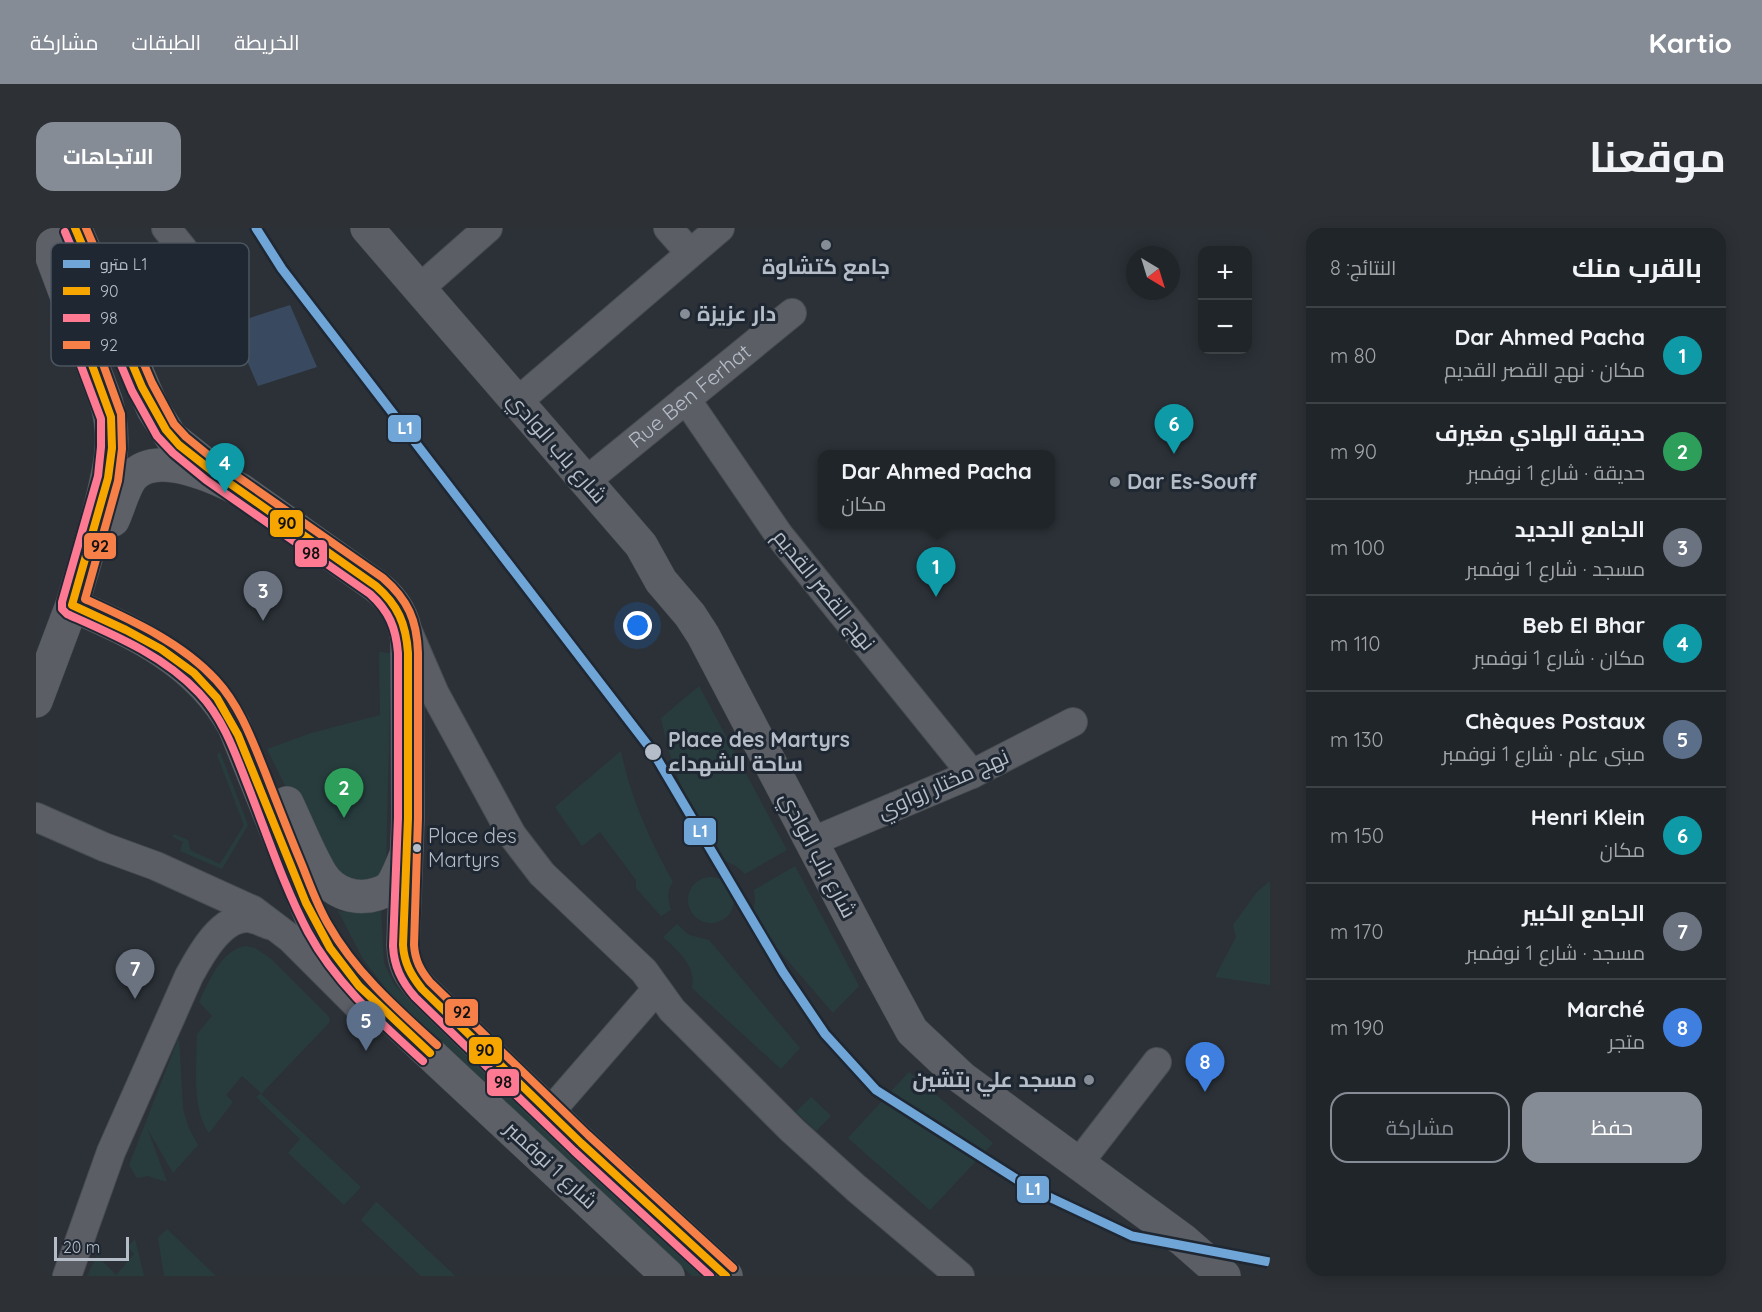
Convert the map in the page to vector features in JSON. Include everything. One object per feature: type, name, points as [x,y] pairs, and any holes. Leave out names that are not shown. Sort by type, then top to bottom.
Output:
[{"type":"main road","points":[[75,228],[81,243]]},
{"type":"main road","points":[[41,229],[51,255]]},
{"type":"main road","points":[[93,366],[112,424],[111,463],[87,558],[72,605],[139,636],[215,687],[230,704],[249,733],[281,791],[322,875],[339,891],[361,898],[383,892],[392,886],[406,855]]},
{"type":"main road","points":[[133,366],[153,409],[179,445],[386,594],[396,607],[406,627],[408,640],[408,818],[403,945],[409,974],[549,1113],[726,1276]]},
{"type":"main road","points":[[87,558],[114,518],[130,480],[143,469],[164,465],[195,470],[241,490]]},
{"type":"main road","name":"شارع 1 نوفمبر","points":[[176,660],[196,676],[215,696],[234,726],[312,919],[333,955],[362,990],[668,1276]]},
{"type":"street","name":"شارع باب الوادي","points":[[367,228],[641,545],[661,581],[690,615],[703,635],[912,1030],[962,1078],[1183,1240],[1222,1275]]},
{"type":"street","points":[[419,289],[488,228]]},
{"type":"street","points":[[668,228],[690,253]]},
{"type":"street","points":[[517,402],[720,228]]},
{"type":"street","name":"Rue Ben Ferhat","points":[[586,481],[792,313]]},
{"type":"street","name":"نهج القصر القديم","points":[[686,399],[779,535],[972,774]]},
{"type":"street","points":[[36,701],[72,605]]},
{"type":"street","points":[[406,627],[435,694],[516,842],[557,890],[644,971],[672,1010],[792,1130],[960,1276]]},
{"type":"street","name":"نهج مختار زواوي","points":[[811,842],[972,774],[1074,722]]},
{"type":"street","points":[[36,817],[228,898],[262,915],[290,938],[356,1004],[376,1014],[473,1092]]},
{"type":"street","points":[[67,1276],[111,1152],[189,976],[204,949],[227,925],[247,918],[272,926],[290,938]]},
{"type":"street","points":[[549,1113],[656,990]]},
{"type":"street","points":[[1078,1164],[1157,1062]]},
{"type":"green space","points":[[379,652],[391,653],[386,869],[368,887],[328,873],[267,749],[311,733],[380,715]]},
{"type":"green space","points":[[699,686],[787,850],[745,874],[730,863],[713,858],[668,749],[661,718]]},
{"type":"green space","points":[[621,751],[642,818],[673,882],[668,892],[671,910],[661,916],[636,888],[636,880],[600,832],[582,846],[555,807]]},
{"type":"green space","points":[[220,752],[248,825],[222,869],[180,851],[183,842],[173,837],[174,834],[188,840],[190,850],[220,864],[244,825],[217,755]]},
{"type":"green space","points":[[795,866],[859,986],[833,1013],[751,918],[755,902],[754,890]]},
{"type":"green space","points":[[711,877],[727,884],[734,900],[727,916],[711,923],[695,916],[688,900],[695,884]]},
{"type":"green space","points":[[1270,881],[1270,985],[1215,977],[1236,937],[1233,925],[1257,892]]},
{"type":"green space","points":[[381,908],[384,963],[394,984],[703,1276],[692,1276],[387,990],[363,959],[338,911],[360,913]]},
{"type":"green space","points":[[677,924],[689,935],[709,940],[800,1048],[781,1069],[692,988],[693,980],[689,966],[680,953],[663,937]]},
{"type":"green space","points":[[245,946],[255,948],[270,958],[329,1017],[330,1021],[327,1025],[261,1094],[361,1187],[344,1205],[288,1153],[300,1139],[256,1097],[261,1093],[242,1076],[226,1095],[233,1102],[209,1133],[203,1123],[196,1085],[197,1034],[212,1016],[199,1002],[216,968],[229,954]]},
{"type":"green space","points":[[179,1037],[183,1109],[189,1129],[198,1145],[173,1173],[147,1128],[167,1182],[148,1176],[137,1178],[129,1165]]},
{"type":"green space","points":[[909,1072],[993,1143],[930,1210],[848,1138]]},
{"type":"green space","points":[[811,1097],[831,1116],[816,1131],[796,1112]]},
{"type":"green space","points":[[376,1202],[455,1276],[421,1276],[361,1220]]},
{"type":"green space","points":[[167,1229],[216,1276],[164,1276],[158,1238]]},
{"type":"green space","points":[[135,1239],[144,1276],[87,1276],[97,1256],[116,1275],[134,1254],[128,1247]]},
{"type":"water","points":[[290,305],[317,367],[258,386],[249,365],[249,318]]},
{"type":"metro line","name":"L1","points":[[256,228],[282,269],[653,752],[783,972],[825,1034],[876,1090],[1032,1189],[1132,1236],[1270,1262]]},
{"type":"transit line","name":"90","points":[[75,228],[81,243]]},
{"type":"transit line","name":"92","points":[[86,228],[92,243]]},
{"type":"transit line","name":"98","points":[[65,232],[70,243]]},
{"type":"transit line","name":"98","points":[[81,366],[101,419],[101,447],[98,476],[62,602],[62,609],[67,614],[120,638],[154,657],[185,680],[207,702],[232,746],[291,896],[319,951],[360,1001],[423,1061]]},
{"type":"transit line","name":"90","points":[[92,366],[111,417],[112,448],[108,478],[72,605],[161,649],[194,673],[217,698],[238,735],[306,903],[330,948],[359,986],[430,1053]]},
{"type":"transit line","name":"92","points":[[104,366],[121,414],[122,449],[118,481],[85,599],[171,643],[202,666],[224,690],[239,712],[250,736],[320,910],[328,924],[364,974],[437,1045]]},
{"type":"transit line","name":"98","points":[[121,366],[132,391],[157,436],[173,453],[206,480],[370,594],[390,620],[398,653],[398,818],[393,946],[397,967],[406,985],[415,997],[574,1151],[710,1276]]},
{"type":"transit line","name":"90","points":[[133,366],[166,430],[179,445],[212,471],[376,586],[390,600],[400,616],[408,653],[408,818],[403,945],[407,963],[415,979],[422,989],[581,1143],[726,1276]]},
{"type":"transit line","name":"92","points":[[145,366],[174,424],[186,437],[218,463],[383,578],[399,594],[410,611],[416,630],[418,653],[418,818],[414,945],[423,973],[588,1135],[733,1268]]},
{"type":"place","name":"جامع كتشاوة","points":[[826,245]]},
{"type":"place","name":"دار عزيزة","points":[[685,314]]},
{"type":"place","name":"Henri Klein","points":[[1174,454]]},
{"type":"place","name":"Dar Es-Souff","points":[[1115,482]]},
{"type":"place","name":"Beb El Bhar","points":[[225,493]]},
{"type":"place","name":"Dar Ahmed Pacha","points":[[936,597]]},
{"type":"place","name":"الجامع الجديد","points":[[263,621]]},
{"type":"place","name":"Place des Martyrs ساحة الشهداء","points":[[653,752]]},
{"type":"place","name":"حديقة الهادي مغيرف","points":[[344,818]]},
{"type":"place","name":"Place des Martyrs","points":[[417,848]]},
{"type":"place","name":"الجامع الكبير","points":[[135,999]]},
{"type":"place","name":"Chèques Postaux","points":[[366,1051]]},
{"type":"place","name":"مسجد علي بتشين","points":[[1089,1080]]},
{"type":"place","name":"Marché","points":[[1205,1092]]}]
